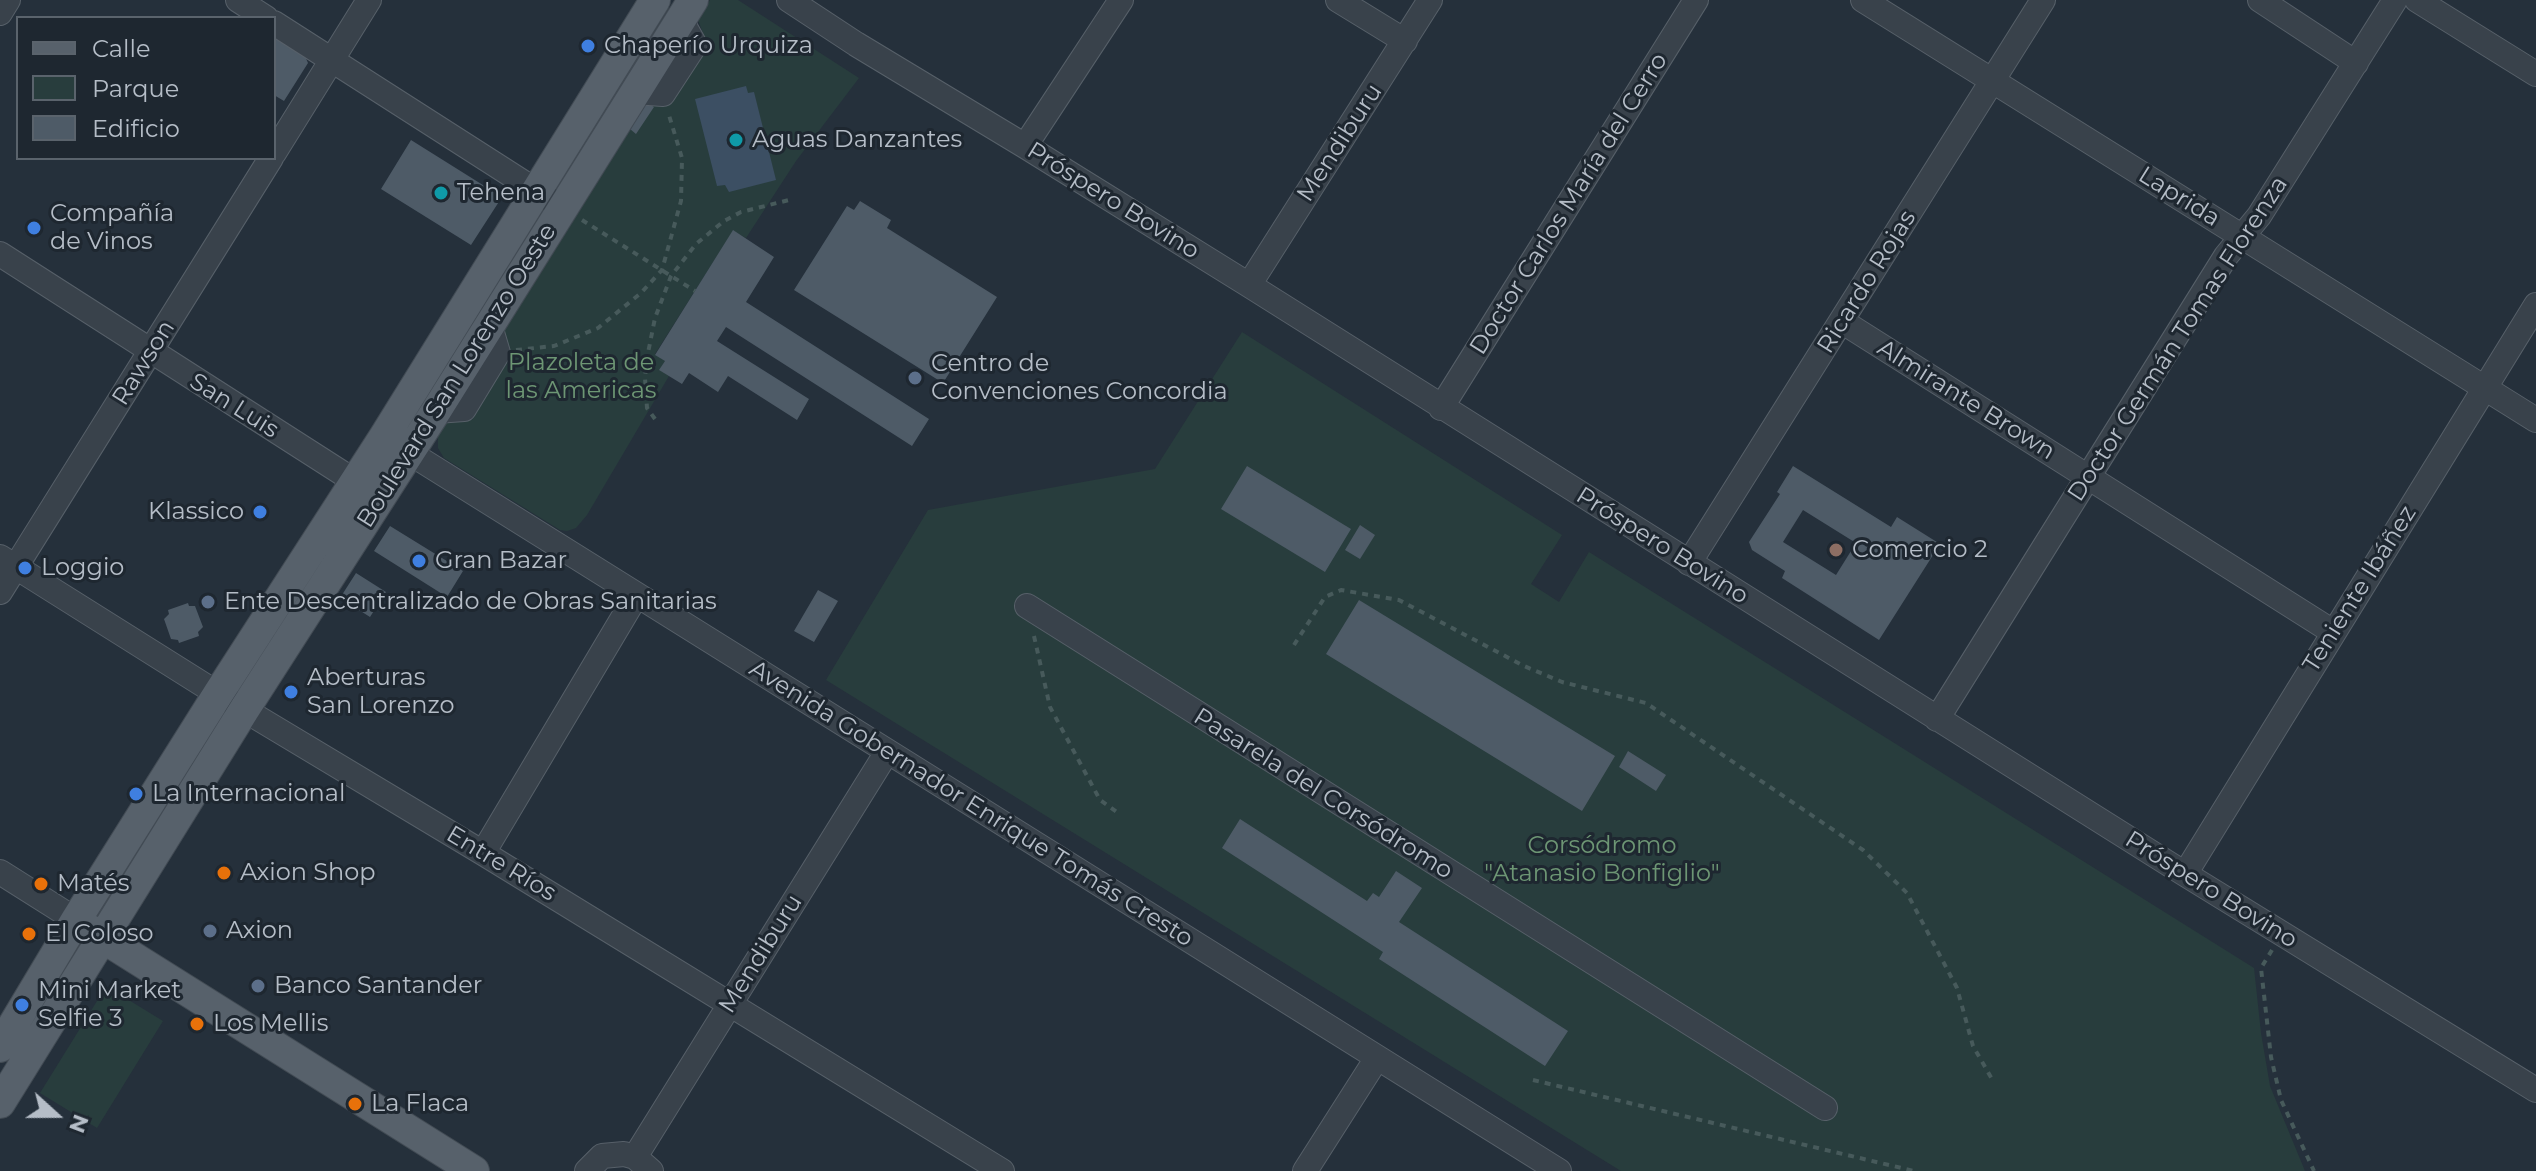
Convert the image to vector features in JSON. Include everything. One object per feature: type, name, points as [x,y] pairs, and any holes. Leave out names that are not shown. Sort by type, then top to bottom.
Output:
[{"type":"main road","name":"Boulevard San Lorenzo Oeste","points":[[0,1103],[244,710],[396,456],[537,191],[655,0]]},
{"type":"main road","name":"Boulevard San Lorenzo Oeste","points":[[0,1047],[218,694],[356,482],[396,456],[494,340],[563,208],[649,93],[687,10]]},
{"type":"main road","points":[[76,920],[101,939],[474,1171]]},
{"type":"street","points":[[0,13],[8,0]]},
{"type":"street","points":[[238,0],[263,16]]},
{"type":"street","name":"Rawson","points":[[276,150],[369,0]]},
{"type":"street","name":"Próspero Bovino","points":[[789,0],[1249,285],[2185,874],[2536,1090]]},
{"type":"street","points":[[1025,146],[1121,0]]},
{"type":"street","points":[[1338,0],[1405,41]]},
{"type":"street","name":"Mendiburu","points":[[1249,285],[1430,0]]},
{"type":"street","name":"Doctor Carlos María del Cerro","points":[[1441,408],[1696,0]]},
{"type":"street","name":"Laprida","points":[[1863,0],[2536,420]]},
{"type":"street","name":"Ricardo Rojas","points":[[1689,563],[2043,0]]},
{"type":"street","points":[[2260,0],[2356,63]]},
{"type":"street","name":"Doctor Germán Tomas Florenza","points":[[1937,719],[2226,256],[2259,216],[2395,0]]},
{"type":"street","points":[[2417,0],[2536,74]]},
{"type":"street","points":[[276,24],[563,208]]},
{"type":"street","name":"Rawson","points":[[0,592],[8,562],[150,352],[270,160]]},
{"type":"street","name":"San Luis","points":[[0,254],[356,482]]},
{"type":"street","name":"Teniente Ibáñez","points":[[2185,874],[2536,305]]},
{"type":"street","name":"Almirante Brown","points":[[1843,322],[2333,632]]},
{"type":"street","points":[[356,482],[396,456]]},
{"type":"street","name":"Avenida Gobernador Enrique Tomás Cresto","points":[[396,456],[636,596],[1559,1171]]},
{"type":"street","name":"Entre Ríos","points":[[8,562],[244,710],[1002,1171]]},
{"type":"street","points":[[483,853],[636,596]]},
{"type":"street","name":"Pasarela del Corsódromo","points":[[1027,606],[1825,1108]]},
{"type":"street","name":"Mendiburu","points":[[587,1171],[602,1156],[624,1154],[643,1164],[730,1003],[887,752]]},
{"type":"street","points":[[0,872],[76,920]]},
{"type":"street","points":[[1305,1171],[1377,1058]]},
{"type":"path","points":[[494,340],[554,346],[598,328],[641,293],[662,270],[681,201],[682,158],[649,93]]},
{"type":"path","points":[[655,419],[647,408],[647,358],[655,318],[671,276],[696,244],[724,221],[741,212],[793,199]]},
{"type":"path","points":[[563,208],[695,291]]},
{"type":"path","points":[[1294,645],[1325,597],[1341,590],[1399,600],[1524,666],[1562,682],[1646,703],[1863,850],[1907,893],[1957,988],[1973,1046],[1992,1079]]},
{"type":"path","points":[[1027,606],[1050,707],[1100,800],[1118,813]]},
{"type":"path","points":[[2282,934],[2261,968],[2265,1014],[2281,1100],[2314,1171]]},
{"type":"path","points":[[1533,1080],[1914,1171]]},
{"type":"green space","name":"Plazoleta de las Americas","points":[[710,0],[738,0],[859,78],[796,161],[746,238],[733,231],[655,354],[665,361],[660,370],[669,376],[587,515],[576,528],[560,530],[444,458],[438,448],[438,435],[450,419],[460,417],[472,420],[508,359],[503,333],[647,103],[664,106],[706,41],[698,20]]},
{"type":"green space","name":"Corsódromo \"Atanasio Bonfiglio\"","points":[[1242,332],[1562,535],[1531,584],[1559,602],[1589,552],[2254,968],[2270,1086],[2305,1171],[1621,1171],[826,680],[928,510],[1155,469]]},
{"type":"green space","points":[[114,991],[163,1021],[97,1128],[40,1093],[102,993]]},
{"type":"water","name":"Aguas Danzantes","points":[[746,86],[748,93],[754,92],[776,180],[729,192],[725,185],[717,186],[695,99]]},
{"type":"building","points":[[276,38],[305,56],[308,63],[284,101],[276,96]]},
{"type":"building","points":[[647,103],[654,107],[636,134],[630,129]]},
{"type":"building","name":"Tehena","points":[[411,140],[502,197],[471,245],[381,189]]},
{"type":"building","points":[[860,201],[891,220],[887,228],[997,297],[943,383],[794,290],[847,206],[854,210]]},
{"type":"building","points":[[733,230],[774,257],[746,302],[929,419],[912,446],[726,327],[717,341],[809,399],[797,420],[728,376],[718,392],[689,373],[682,384],[659,370],[665,361],[655,355]]},
{"type":"building","points":[[1247,466],[1351,529],[1325,572],[1221,509]]},
{"type":"building","name":"Comercio 2","points":[[1793,466],[1891,527],[1897,517],[1940,544],[1879,640],[1782,578],[1785,571],[1752,550],[1749,542],[1780,494],[1777,492]],"holes":[[[1803,510],[1856,543],[1836,575],[1783,542]]]},
{"type":"building","points":[[1360,525],[1375,535],[1360,559],[1345,550]]},
{"type":"building","name":"Gran Bazar","points":[[390,526],[463,571],[447,597],[374,551]]},
{"type":"building","points":[[356,573],[386,592],[370,617],[340,598]]},
{"type":"building","points":[[818,590],[838,601],[814,642],[794,631]]},
{"type":"building","points":[[1359,600],[1615,756],[1582,811],[1326,654]]},
{"type":"building","points":[[188,603],[195,606],[203,627],[198,632],[199,636],[179,643],[171,639],[164,619],[169,614],[168,610]]},
{"type":"building","points":[[1628,751],[1666,775],[1656,791],[1619,767]]},
{"type":"building","points":[[1240,819],[1367,901],[1373,893],[1379,897],[1396,871],[1422,888],[1399,922],[1568,1031],[1545,1066],[1379,959],[1383,952],[1222,848]]},
{"type":"place","name":"Chaperío Urquiza","points":[[588,46]]},
{"type":"place","name":"Aguas Danzantes","points":[[736,140]]},
{"type":"place","name":"Tehena","points":[[441,193]]},
{"type":"place","name":"Compañía de Vinos","points":[[34,228]]},
{"type":"place","name":"Centro de Convenciones Concordia","points":[[915,378]]},
{"type":"place","name":"Klassico","points":[[260,512]]},
{"type":"place","name":"Comercio 2","points":[[1836,550]]},
{"type":"place","name":"Gran Bazar","points":[[419,561]]},
{"type":"place","name":"Loggio","points":[[25,568]]},
{"type":"place","name":"Ente Descentralizado de Obras Sanitarias","points":[[208,602]]},
{"type":"place","name":"Aberturas San Lorenzo","points":[[291,692]]},
{"type":"place","name":"La Internacional","points":[[136,794]]},
{"type":"place","name":"Axion Shop","points":[[224,873]]},
{"type":"place","name":"Matés","points":[[41,884]]},
{"type":"place","name":"Axion","points":[[210,931]]},
{"type":"place","name":"El Coloso","points":[[29,934]]},
{"type":"place","name":"Banco Santander","points":[[258,986]]},
{"type":"place","name":"Mini Market Selfie 3","points":[[22,1005]]},
{"type":"place","name":"Los Mellis","points":[[197,1024]]},
{"type":"place","name":"La Flaca","points":[[355,1104]]}]
